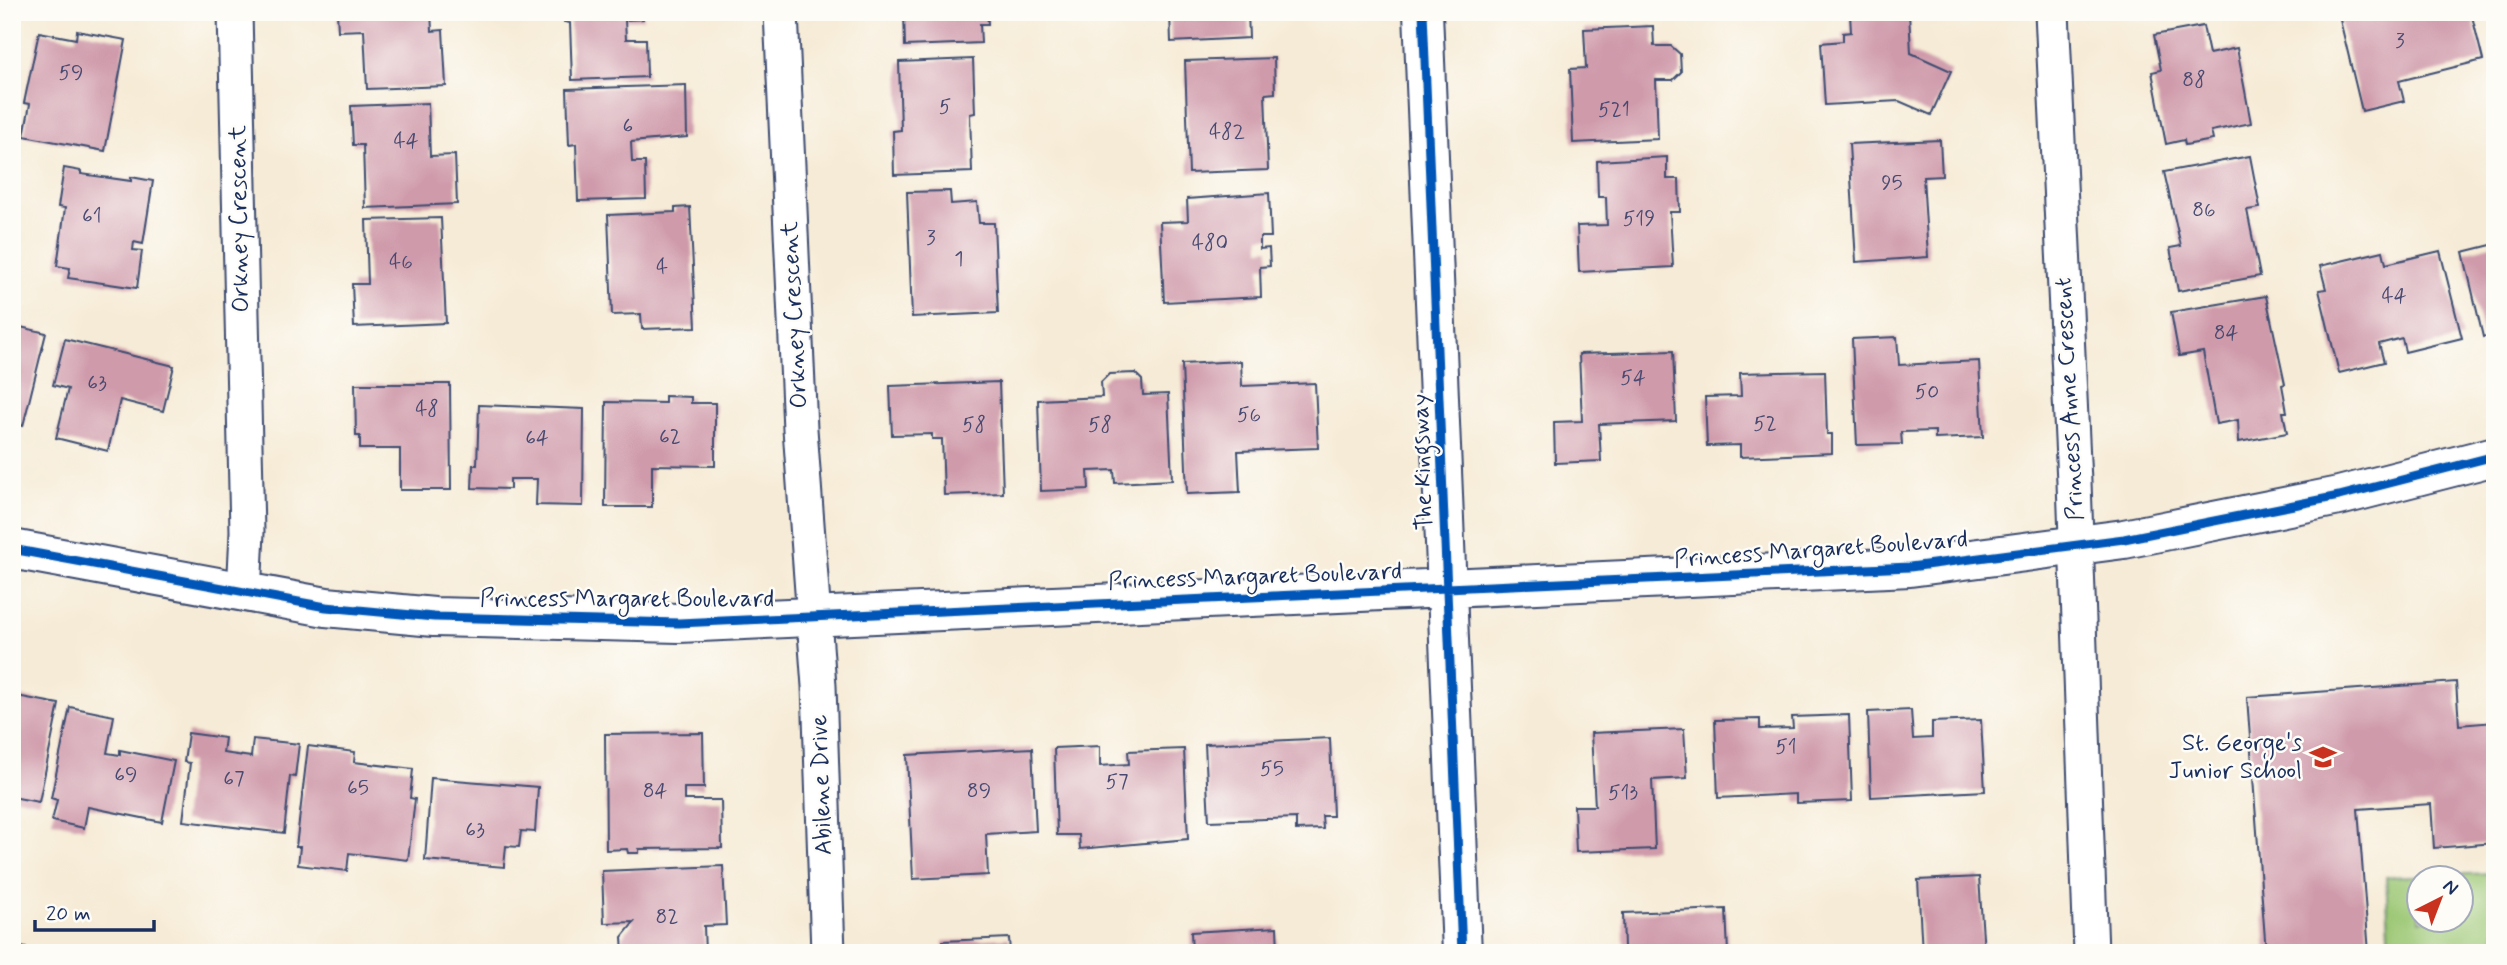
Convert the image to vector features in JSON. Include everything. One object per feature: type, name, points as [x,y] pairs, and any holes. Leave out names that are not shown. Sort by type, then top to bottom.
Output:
[{"type":"street","name":"Orkney Crescent","points":[[235,12],[247,532],[244,594]]},
{"type":"street","name":"Orkney Crescent","points":[[781,12],[800,429],[815,617]]},
{"type":"street","name":"The Kingsway","points":[[1423,12],[1462,953]]},
{"type":"street","name":"Princess Anne Crescent","points":[[2052,12],[2091,953]]},
{"type":"street","name":"Princess Margaret Boulevard","points":[[12,549],[244,594],[326,607],[434,617],[679,623],[1910,567],[2076,545],[2295,506],[2495,456]]},
{"type":"street","name":"Abilene Drive","points":[[815,617],[828,953]]},
{"type":"green space","points":[[2495,873],[2495,942],[2483,953],[2390,953],[2386,877],[2406,876],[2406,934],[2476,934],[2476,874]]},
{"type":"building","points":[[337,12],[431,12],[432,31],[443,30],[446,86],[367,89],[364,30],[338,31]]},
{"type":"building","points":[[564,12],[642,12],[643,19],[625,20],[626,39],[646,39],[647,77],[572,80],[570,23],[564,22]]},
{"type":"building","points":[[904,12],[987,12],[988,24],[980,24],[981,43],[905,46]]},
{"type":"building","points":[[1170,12],[1248,12],[1249,38],[1171,42]]},
{"type":"building","points":[[1909,12],[1911,53],[1951,71],[1931,115],[1899,101],[1825,105],[1821,43],[1843,41],[1843,33],[1851,32],[1850,14]]},
{"type":"building","points":[[2372,12],[2471,12],[2483,60],[2399,81],[2404,101],[2362,111],[2340,20]]},
{"type":"building","points":[[1653,26],[1654,46],[1671,46],[1680,54],[1681,72],[1673,80],[1656,80],[1658,139],[1573,143],[1570,69],[1586,68],[1584,29]]},
{"type":"building","points":[[2203,26],[2209,54],[2237,48],[2251,123],[2211,131],[2213,140],[2185,145],[2184,140],[2166,144],[2152,72],[2161,70],[2154,35]]},
{"type":"building","points":[[77,31],[126,40],[105,151],[24,136],[30,104],[24,103],[39,32],[76,39]]},
{"type":"building","points":[[1274,58],[1275,93],[1265,94],[1268,170],[1189,173],[1185,61]]},
{"type":"building","points":[[973,59],[975,113],[970,114],[972,172],[894,175],[893,131],[901,130],[899,62]]},
{"type":"building","points":[[686,85],[687,137],[631,142],[632,162],[645,162],[646,199],[578,201],[576,144],[569,145],[567,89]]},
{"type":"building","points":[[428,103],[430,156],[455,155],[457,204],[365,208],[363,145],[353,145],[351,106]]},
{"type":"building","points":[[1940,140],[1942,176],[1923,177],[1928,257],[1856,262],[1849,144]]},
{"type":"building","points":[[2250,156],[2260,208],[2247,210],[2260,276],[2178,291],[2170,248],[2181,246],[2164,172]]},
{"type":"building","points":[[1667,157],[1667,179],[1679,179],[1680,212],[1670,212],[1673,267],[1579,272],[1577,226],[1607,225],[1606,197],[1598,197],[1597,161]]},
{"type":"building","points":[[64,168],[81,171],[81,174],[131,181],[131,177],[153,181],[143,244],[134,242],[133,250],[142,251],[137,288],[68,278],[70,268],[57,266],[65,208],[58,207]]},
{"type":"building","points":[[950,191],[951,204],[977,202],[979,223],[994,223],[998,313],[912,317],[907,192]]},
{"type":"building","points":[[1269,193],[1271,237],[1260,237],[1260,249],[1269,248],[1270,266],[1260,267],[1261,297],[1164,302],[1160,222],[1188,221],[1187,199]]},
{"type":"building","points":[[690,207],[696,327],[642,329],[641,314],[612,315],[608,215],[675,212],[675,208]]},
{"type":"building","points":[[441,218],[446,323],[354,327],[352,284],[368,284],[366,220]]},
{"type":"building","points":[[2495,244],[2495,334],[2483,337],[2463,252]]},
{"type":"building","points":[[2383,251],[2386,264],[2440,251],[2462,338],[2405,352],[2402,338],[2379,344],[2384,362],[2339,373],[2319,290],[2326,289],[2320,266]]},
{"type":"building","points":[[2266,296],[2285,384],[2282,385],[2287,412],[2283,412],[2287,433],[2239,442],[2238,420],[2216,424],[2203,352],[2179,356],[2171,312]]},
{"type":"building","points":[[12,325],[46,333],[23,426],[12,423]]},
{"type":"building","points":[[1897,337],[1899,365],[1979,361],[1983,437],[1935,439],[1935,431],[1901,432],[1902,444],[1857,445],[1852,339]]},
{"type":"building","points":[[65,339],[174,366],[163,411],[120,400],[108,451],[56,438],[68,389],[53,385]]},
{"type":"building","points":[[1673,351],[1676,421],[1599,424],[1601,461],[1555,463],[1554,422],[1582,421],[1579,354]]},
{"type":"building","points":[[1241,361],[1242,386],[1315,383],[1318,448],[1238,451],[1240,492],[1187,494],[1182,364]]},
{"type":"building","points":[[1825,371],[1827,434],[1832,434],[1832,453],[1740,457],[1740,445],[1707,446],[1705,397],[1741,396],[1740,373]]},
{"type":"building","points":[[1135,373],[1142,380],[1143,395],[1168,394],[1172,480],[1115,483],[1114,470],[1088,471],[1089,489],[1041,491],[1038,400],[1102,397],[1101,382],[1109,374]]},
{"type":"building","points":[[999,382],[1003,493],[944,495],[942,439],[932,439],[932,434],[892,435],[890,386]]},
{"type":"building","points":[[355,384],[450,384],[451,490],[400,490],[400,449],[360,449],[360,436],[356,436]]},
{"type":"building","points":[[665,396],[691,397],[691,403],[715,403],[715,466],[652,465],[652,507],[605,507],[606,402],[665,403]]},
{"type":"building","points":[[479,405],[584,409],[583,506],[536,505],[537,479],[510,479],[510,489],[472,488],[473,465],[477,465]]},
{"type":"building","points":[[2456,682],[2459,725],[2495,722],[2495,843],[2434,848],[2431,804],[2358,809],[2369,953],[2266,953],[2247,697]]},
{"type":"building","points":[[17,696],[59,704],[39,802],[12,797],[12,718]]},
{"type":"building","points":[[70,707],[114,716],[107,753],[120,755],[120,750],[174,761],[162,822],[88,807],[84,828],[52,821],[57,800],[51,798]]},
{"type":"building","points":[[1911,710],[1913,739],[1932,738],[1932,722],[1981,720],[1985,791],[1871,797],[1868,712]]},
{"type":"building","points":[[1849,715],[1852,801],[1796,803],[1796,794],[1718,798],[1715,720],[1760,719],[1760,729],[1793,728],[1792,717]]},
{"type":"building","points":[[1684,729],[1687,778],[1652,780],[1655,849],[1576,852],[1574,806],[1595,806],[1591,733]]},
{"type":"building","points":[[188,733],[225,738],[223,753],[251,757],[253,739],[299,744],[295,777],[290,776],[284,833],[183,821],[190,763],[184,762]]},
{"type":"building","points":[[703,733],[704,788],[684,788],[684,800],[721,800],[722,848],[639,849],[639,853],[628,853],[627,849],[606,850],[605,734]]},
{"type":"building","points":[[1330,738],[1333,816],[1322,816],[1323,829],[1296,830],[1296,818],[1209,821],[1205,744]]},
{"type":"building","points":[[308,746],[355,752],[354,762],[413,769],[410,798],[415,799],[408,860],[349,853],[347,871],[298,865],[300,847],[296,847]]},
{"type":"building","points":[[1100,746],[1100,766],[1129,764],[1128,751],[1184,749],[1188,839],[1080,849],[1079,835],[1057,835],[1054,748]]},
{"type":"building","points":[[1032,748],[1036,831],[986,834],[988,875],[913,879],[907,755]]},
{"type":"building","points":[[431,778],[538,787],[535,832],[521,831],[519,847],[506,846],[504,867],[425,860]]},
{"type":"building","points":[[723,866],[726,925],[704,926],[705,953],[623,953],[622,937],[634,922],[604,923],[602,871]]},
{"type":"building","points":[[1979,877],[1984,953],[1922,953],[1918,880]]},
{"type":"building","points":[[1726,909],[1728,953],[1614,953],[1614,949],[1624,948],[1623,913]]},
{"type":"building","points":[[1277,927],[1278,953],[1192,953],[1191,932]]},
{"type":"building","points":[[1009,938],[1010,953],[943,953],[943,941]]},
{"type":"building","points":[[12,945],[45,952],[45,953],[12,953]]},
{"type":"cycle path","points":[[1423,12],[1462,953]]},
{"type":"cycle path","points":[[12,549],[326,607],[434,617],[679,623],[1910,567],[2124,539],[2339,496],[2495,456]]},
{"type":"place","name":"St. George's Junior School","points":[[2323,757]]}]
